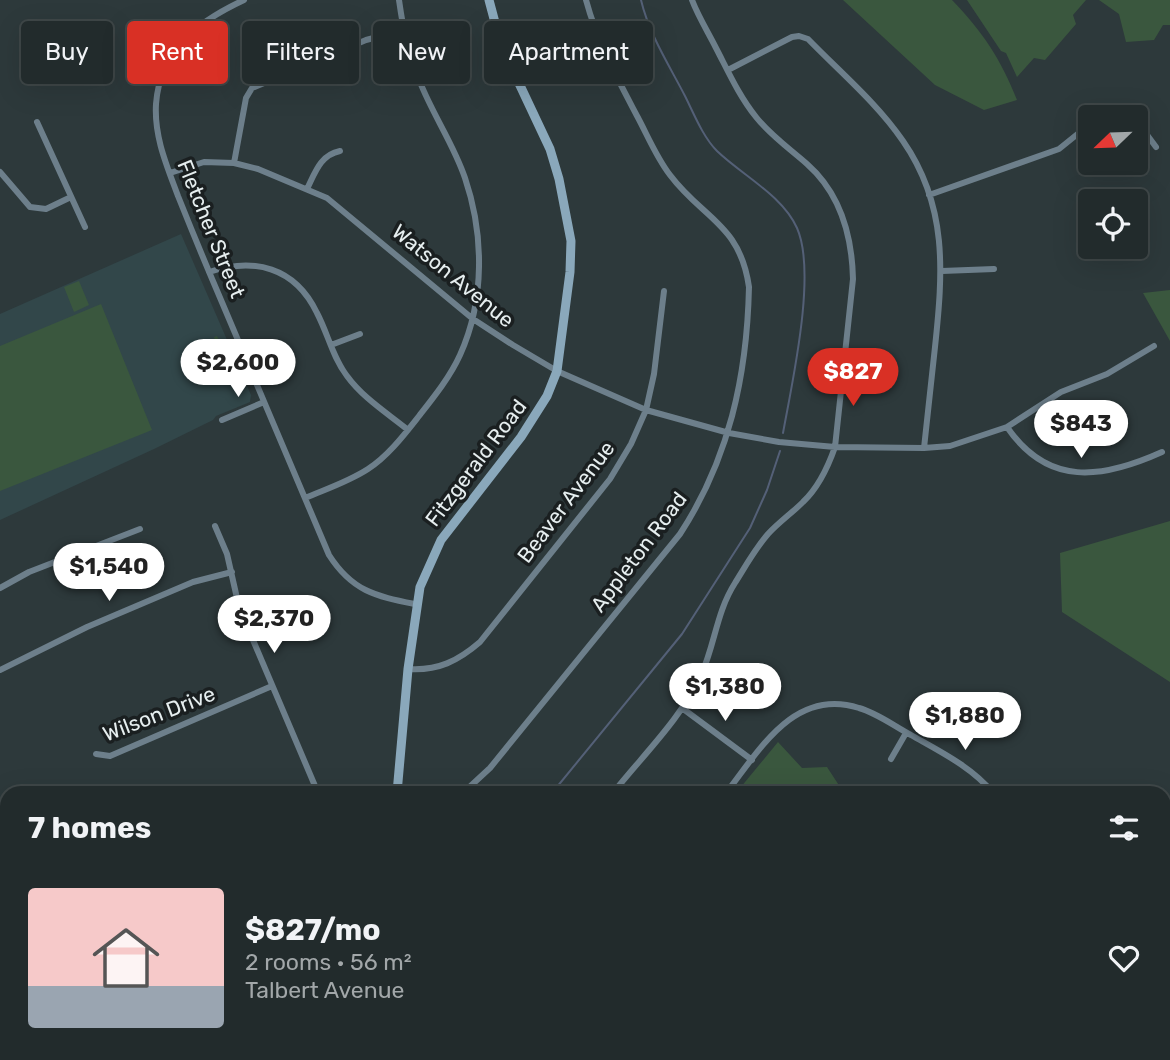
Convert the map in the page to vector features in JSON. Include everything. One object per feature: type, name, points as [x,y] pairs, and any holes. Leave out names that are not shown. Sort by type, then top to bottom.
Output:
[{"type":"main road","name":"Fitzgerald Road","points":[[398,786],[415,604],[425,570],[440,540],[532,422],[557,371],[570,272],[571,241],[565,205],[550,149],[501,45],[489,0]]},
{"type":"street","name":"Fletcher Street","points":[[206,21],[244,0]]},
{"type":"street","points":[[399,0],[402,21]]},
{"type":"street","name":"Appleton Road","points":[[471,786],[491,768],[680,534],[710,483],[729,433],[739,388],[748,302],[746,270],[739,251],[728,233],[682,189],[661,163],[606,55],[586,0]]},
{"type":"street","points":[[619,786],[682,708],[703,671],[719,615],[732,587],[768,535],[817,486],[828,466],[835,447],[853,279],[853,253],[839,206],[825,183],[757,118],[743,99],[692,0]]},
{"type":"street","points":[[728,70],[792,37],[808,39],[892,126],[913,157],[929,195],[939,229],[942,271],[924,448]]},
{"type":"street","points":[[234,163],[246,98],[252,88],[373,38]]},
{"type":"street","name":"Fletcher Street","points":[[161,84],[156,103],[160,147],[209,272],[329,555],[346,578],[372,594],[415,604]]},
{"type":"street","points":[[305,498],[369,468],[389,452],[454,368],[473,319],[479,261],[471,201],[457,158],[420,84]]},
{"type":"street","points":[[37,122],[85,227]]},
{"type":"street","points":[[929,195],[1051,152],[1069,144],[1078,135]]},
{"type":"street","points":[[1148,136],[1156,146]]},
{"type":"street","points":[[307,189],[324,158],[330,153],[340,151]]},
{"type":"street","name":"Watson Avenue","points":[[170,173],[204,162],[234,163],[258,169],[307,189],[342,208],[473,319],[557,371],[646,410],[729,433],[779,442],[835,447],[950,446],[1007,427],[1061,392],[1107,374],[1154,346]]},
{"type":"street","points":[[0,172],[30,207],[38,210],[71,197]]},
{"type":"street","points":[[209,272],[247,264],[268,268],[286,276],[301,288],[312,302],[342,368],[358,388],[408,430]]},
{"type":"street","points":[[942,271],[994,269]]},
{"type":"street","name":"Beaver Avenue","points":[[408,669],[430,669],[448,664],[462,657],[480,642],[610,479],[631,444],[646,410],[654,374],[664,291]]},
{"type":"street","points":[[331,345],[360,334]]},
{"type":"street","points":[[222,420],[264,402]]},
{"type":"street","points":[[1007,427],[1033,457],[1054,468],[1074,473],[1105,471],[1162,452]]},
{"type":"street","points":[[215,526],[232,572],[239,607],[315,786]]},
{"type":"street","points":[[0,588],[29,572],[140,529]]},
{"type":"street","points":[[0,670],[87,627],[193,582],[232,572]]},
{"type":"street","name":"Wilson Drive","points":[[96,754],[110,756],[272,686]]},
{"type":"street","points":[[732,786],[786,719],[816,707],[839,705],[860,708],[915,737],[972,771],[986,786]]},
{"type":"street","points":[[682,708],[752,760]]},
{"type":"street","points":[[891,759],[906,733]]},
{"type":"shaded area","points":[[181,234],[251,395],[250,402],[0,520],[0,314]]},
{"type":"green space","points":[[843,0],[952,0],[990,46],[1017,100],[984,110],[935,85]]},
{"type":"green space","points":[[967,0],[1086,0],[1073,15],[1076,24],[1045,60],[1034,58],[1017,77],[1006,53],[1001,51]]},
{"type":"green space","points":[[1099,0],[1170,0],[1170,25],[1163,25],[1154,40],[1126,42],[1119,14]]},
{"type":"green space","points":[[79,281],[89,305],[74,312],[64,287]]},
{"type":"green space","points":[[1170,290],[1170,341],[1143,293]]},
{"type":"green space","points":[[101,304],[152,430],[0,491],[0,346]]},
{"type":"green space","points":[[217,336],[228,360],[213,367],[208,355],[195,360],[191,351],[215,341],[214,337]]},
{"type":"green space","points":[[1170,521],[1170,682],[1062,612],[1060,553]]},
{"type":"green space","points":[[778,742],[802,768],[827,767],[839,786],[742,786]]},
{"type":"waterway","points":[[641,0],[654,37],[707,139],[727,160],[772,196],[797,228],[803,248],[804,299],[797,358],[783,433]]},
{"type":"waterway","points":[[558,786],[682,634],[750,528],[780,451]]}]
